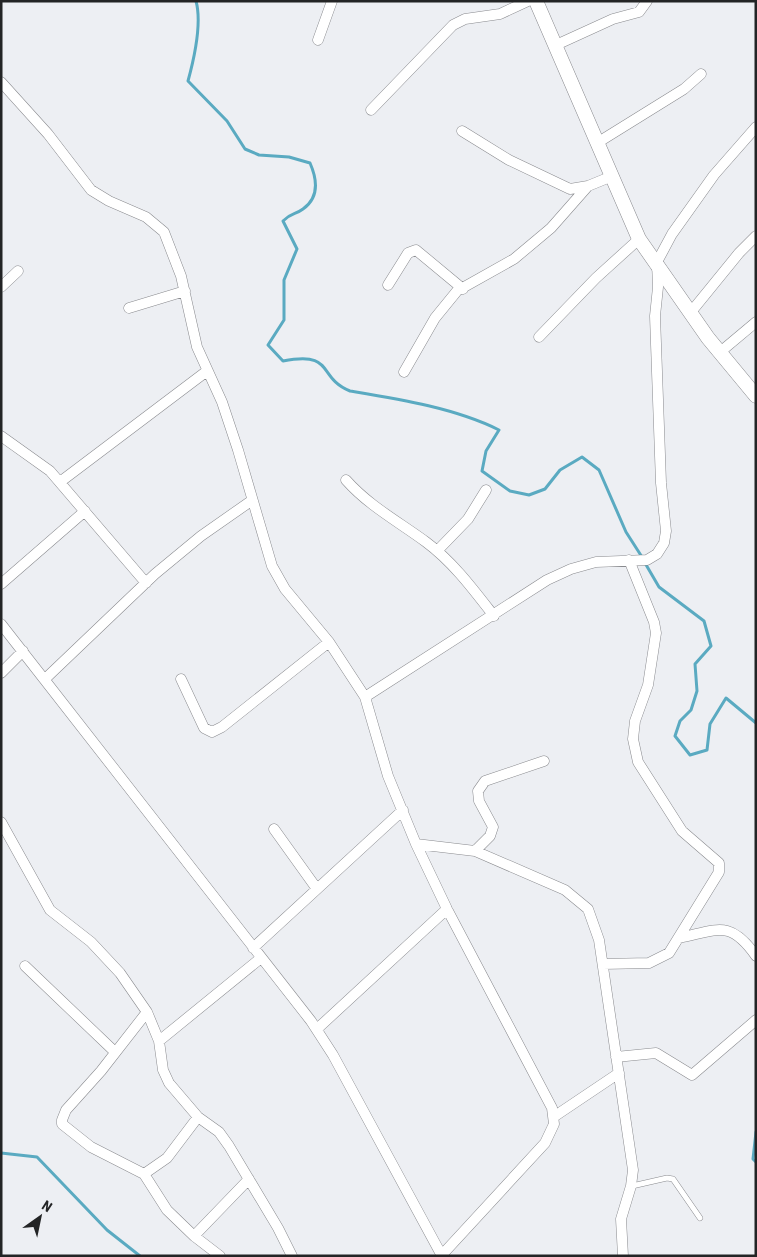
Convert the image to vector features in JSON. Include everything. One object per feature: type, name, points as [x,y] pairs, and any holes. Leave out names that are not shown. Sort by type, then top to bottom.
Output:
[{"type":"street","points":[[318,40],[332,1]]},
{"type":"street","points":[[371,110],[453,25],[465,19],[500,14],[528,1]]},
{"type":"street","points":[[536,1],[610,176],[639,239],[657,262],[690,312],[756,396]]},
{"type":"street","points":[[556,45],[613,19],[639,12],[647,1]]},
{"type":"street","points":[[597,143],[684,89],[701,74]]},
{"type":"street","points":[[1,82],[48,134],[91,190],[109,201],[146,217],[164,232],[179,269],[195,340],[231,428],[251,501],[277,576],[329,642],[365,697],[388,776],[416,844],[447,909],[555,1116],[551,1133],[545,1143],[441,1255],[333,1055],[317,1029],[1,624]]},
{"type":"street","points":[[365,697],[494,616],[547,580],[571,569],[596,562],[647,560],[657,554],[664,543],[666,531],[661,483],[655,316],[658,286],[657,262],[672,234],[714,175],[756,127]]},
{"type":"street","points":[[462,131],[508,160],[570,189],[588,186],[610,176]]},
{"type":"street","points":[[404,372],[435,318],[457,291],[509,262],[551,228],[588,186]]},
{"type":"street","points":[[690,312],[738,253],[756,236]]},
{"type":"street","points":[[539,337],[596,278],[639,239]]},
{"type":"street","points":[[388,285],[408,253],[416,250],[463,289]]},
{"type":"street","points":[[1,287],[18,270]]},
{"type":"street","points":[[130,308],[184,292]]},
{"type":"street","points":[[720,352],[756,322]]},
{"type":"street","points":[[60,482],[207,371]]},
{"type":"street","points":[[2,439],[43,466],[60,482],[146,583]]},
{"type":"street","points":[[346,480],[368,501],[437,551],[466,580],[494,616]]},
{"type":"street","points":[[437,551],[468,519],[486,490]]},
{"type":"street","points":[[45,679],[146,583],[201,536],[251,501]]},
{"type":"street","points":[[1,584],[85,511]]},
{"type":"street","points":[[603,964],[632,965],[658,961],[669,954],[719,872],[718,863],[682,831],[638,762],[633,739],[636,721],[648,685],[656,633],[654,622],[629,560]]},
{"type":"street","points":[[180,679],[204,728],[212,732],[329,642]]},
{"type":"street","points":[[1,673],[22,651]]},
{"type":"street","points":[[475,852],[490,836],[493,827],[479,801],[478,791],[481,786],[485,781],[544,761]]},
{"type":"street","points":[[253,948],[403,810]]},
{"type":"street","points":[[1,822],[50,910],[92,942],[120,973],[147,1012],[159,1041],[166,1076],[198,1117],[224,1138],[292,1256]]},
{"type":"street","points":[[274,829],[317,889]]},
{"type":"street","points":[[416,844],[475,852],[552,883],[580,900],[588,909],[595,924],[603,964],[633,1170],[631,1186],[621,1219],[623,1256]]},
{"type":"street","points":[[317,1029],[447,909]]},
{"type":"street","points":[[679,938],[720,930],[731,930],[739,935],[756,956]]},
{"type":"street","points":[[159,1041],[261,958]]},
{"type":"street","points":[[25,966],[115,1052]]},
{"type":"street","points":[[147,1012],[66,1110],[62,1124],[91,1147],[144,1174],[167,1210],[194,1236],[220,1256]]},
{"type":"street","points":[[616,1057],[656,1053],[692,1076],[756,1020]]},
{"type":"street","points":[[555,1116],[619,1073]]},
{"type":"street","points":[[144,1174],[167,1158],[198,1117]]},
{"type":"street","points":[[194,1236],[249,1179]]},
{"type":"lane","points":[[631,1186],[667,1178],[673,1179],[700,1218]]},
{"type":"waterway","points":[[196,1],[198,30],[188,81],[227,121],[245,149],[259,155],[289,157],[310,163],[314,175],[316,188],[312,199],[303,209],[283,221],[297,249],[284,280],[284,320],[268,345],[283,361],[300,359],[319,362],[333,379],[350,391],[445,410],[482,422],[499,430],[486,451],[482,471],[510,491],[529,495],[545,489],[560,470],[582,457],[599,470],[626,532],[642,557]]},
{"type":"waterway","points":[[645,563],[659,587],[704,621],[711,646],[695,664],[697,691],[691,710],[680,721],[675,736],[690,755],[707,750],[710,724],[726,698],[756,723]]},
{"type":"waterway","points":[[756,1132],[753,1159],[756,1162]]},
{"type":"waterway","points":[[1,1153],[37,1157],[107,1230],[140,1256]]}]
